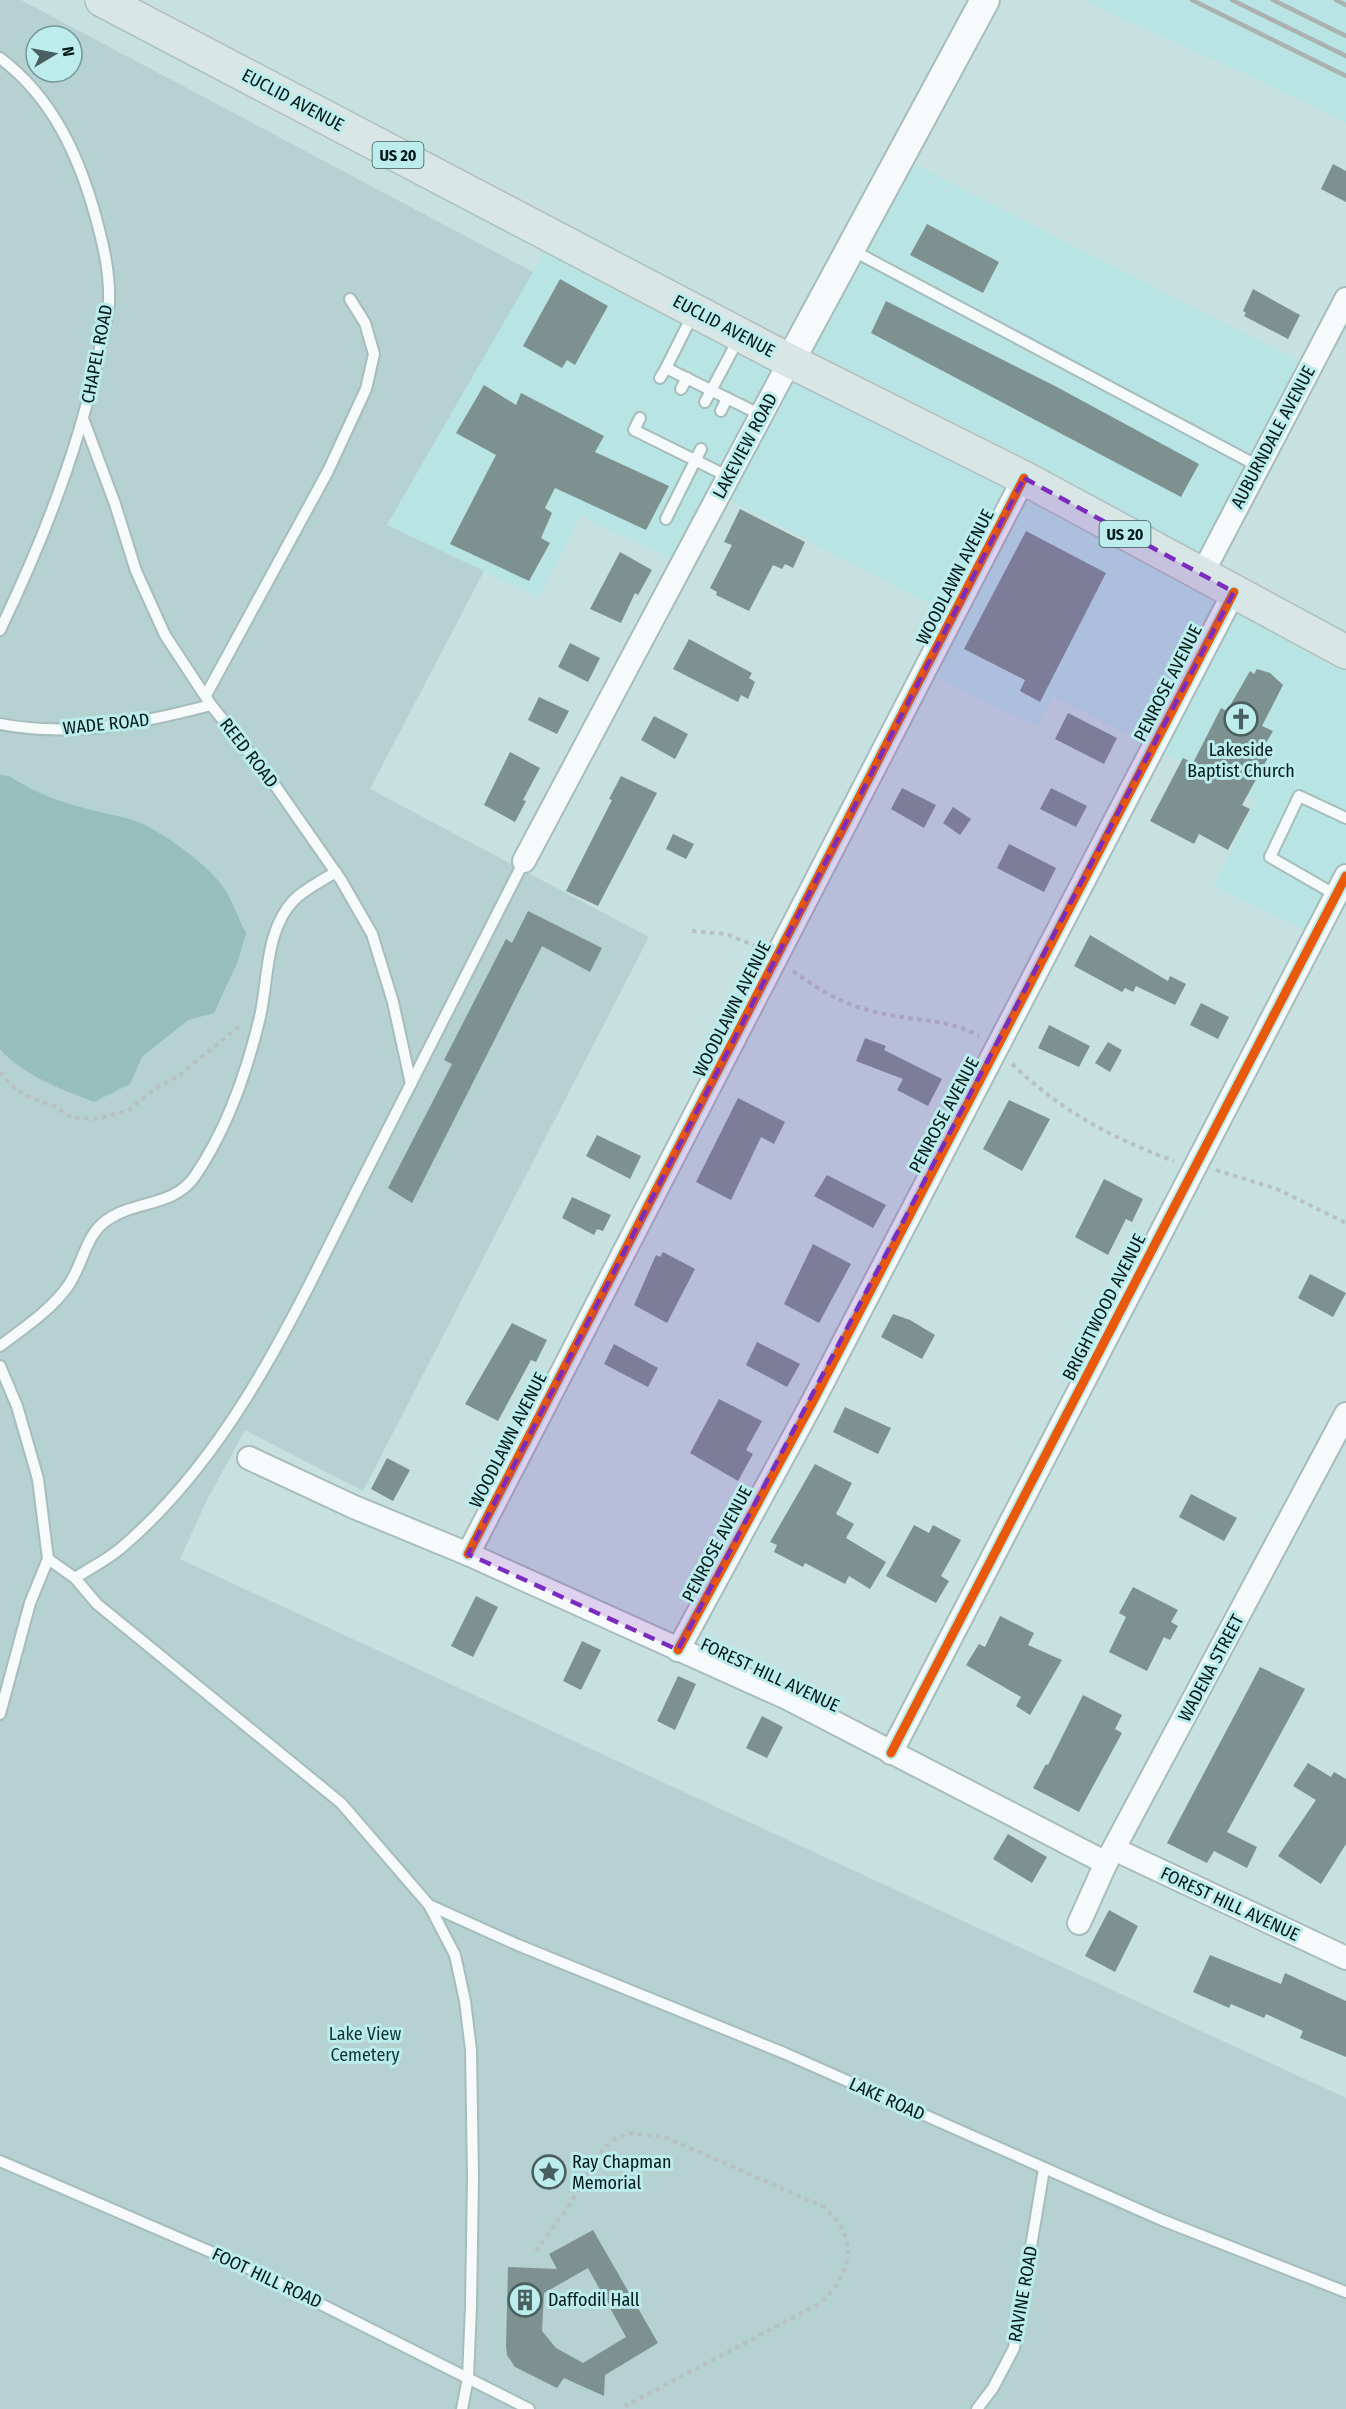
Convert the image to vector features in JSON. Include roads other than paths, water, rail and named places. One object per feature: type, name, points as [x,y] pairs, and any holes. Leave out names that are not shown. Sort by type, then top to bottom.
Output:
[{"type":"main road","name":"EUCLID AVENUE","points":[[102,0],[789,361],[1024,478],[1201,576],[1234,591],[1346,652]]},
{"type":"street","name":"LAKEVIEW ROAD","points":[[524,861],[789,361],[984,0]]},
{"type":"street","name":"AUBURNDALE AVENUE","points":[[1201,576],[1346,299]]},
{"type":"street","name":"WOODLAWN AVENUE","points":[[468,1554],[1024,478]]},
{"type":"street","name":"PENROSE AVENUE","points":[[678,1650],[812,1403],[1234,591]]},
{"type":"street","name":"BRIGHTWOOD AVENUE","points":[[891,1753],[1341,886]]},
{"type":"street","name":"WADENA STREET","points":[[1079,1923],[1110,1856],[1346,1414]]},
{"type":"street","name":"FOREST HILL AVENUE","points":[[249,1458],[354,1507],[468,1554],[787,1698],[891,1753],[1110,1856],[1346,1958]]},
{"type":"lane","name":"CHAPEL ROAD","points":[[0,58],[15,70],[43,102],[71,143],[87,183],[108,263],[108,306],[84,421],[37,552],[0,630]]},
{"type":"lane","points":[[850,249],[1258,466]]},
{"type":"lane","points":[[206,695],[328,471],[366,389],[374,354],[365,323],[350,299]]},
{"type":"lane","points":[[660,378],[694,311]]},
{"type":"lane","points":[[705,402],[740,335]]},
{"type":"lane","points":[[666,368],[761,415]]},
{"type":"lane","points":[[681,389],[687,378]]},
{"type":"lane","points":[[721,411],[728,398]]},
{"type":"lane","points":[[640,418],[634,430],[729,477]]},
{"type":"lane","name":"REED ROAD","points":[[84,421],[115,504],[136,572],[165,635],[212,705],[272,781],[336,872],[372,934],[393,1002],[411,1084]]},
{"type":"lane","points":[[654,440],[660,428]]},
{"type":"lane","points":[[678,452],[684,441]]},
{"type":"lane","points":[[666,519],[701,449]]},
{"type":"lane","name":"WADE ROAD","points":[[0,724],[34,730],[136,724],[212,705]]},
{"type":"lane","points":[[1341,886],[1270,856],[1299,796],[1346,818]]},
{"type":"lane","points":[[75,1578],[119,1550],[166,1507],[197,1472],[253,1386],[307,1288],[524,861]]},
{"type":"lane","points":[[0,1346],[45,1312],[69,1285],[88,1244],[106,1220],[121,1212],[170,1198],[180,1192],[194,1177],[236,1094],[250,1054],[274,934],[294,900],[336,872]]},
{"type":"lane","points":[[0,1366],[17,1406],[38,1479],[48,1559],[30,1603],[0,1714]]},
{"type":"lane","points":[[48,1559],[75,1578],[97,1604],[341,1803],[429,1905],[455,1955],[465,2001],[471,2050],[474,2234],[468,2378],[462,2409]]},
{"type":"lane","name":"LAKE ROAD","points":[[429,1905],[528,1949],[784,2053],[1162,2220],[1346,2292]]},
{"type":"lane","name":"FOOT HILL ROAD","points":[[0,2161],[255,2271],[529,2409]]},
{"type":"lane","name":"RAVINE ROAD","points":[[976,2409],[993,2388],[1014,2348],[1044,2169]]},
{"type":"railway","points":[[1192,0],[1346,76]]},
{"type":"railway","points":[[1232,0],[1346,56]]},
{"type":"railway","points":[[1273,0],[1346,36]]},
{"type":"railway","points":[[1336,0],[1346,5]]},
{"type":"place","name":"Lakeside Baptist Church","points":[[1241,719]]},
{"type":"place","name":"Ray Chapman Memorial","points":[[549,2172]]},
{"type":"place","name":"Daffodil Hall","points":[[525,2300]]},
{"type":"park label","name":"Lake View Cemetery","points":[[365,2044]]}]
